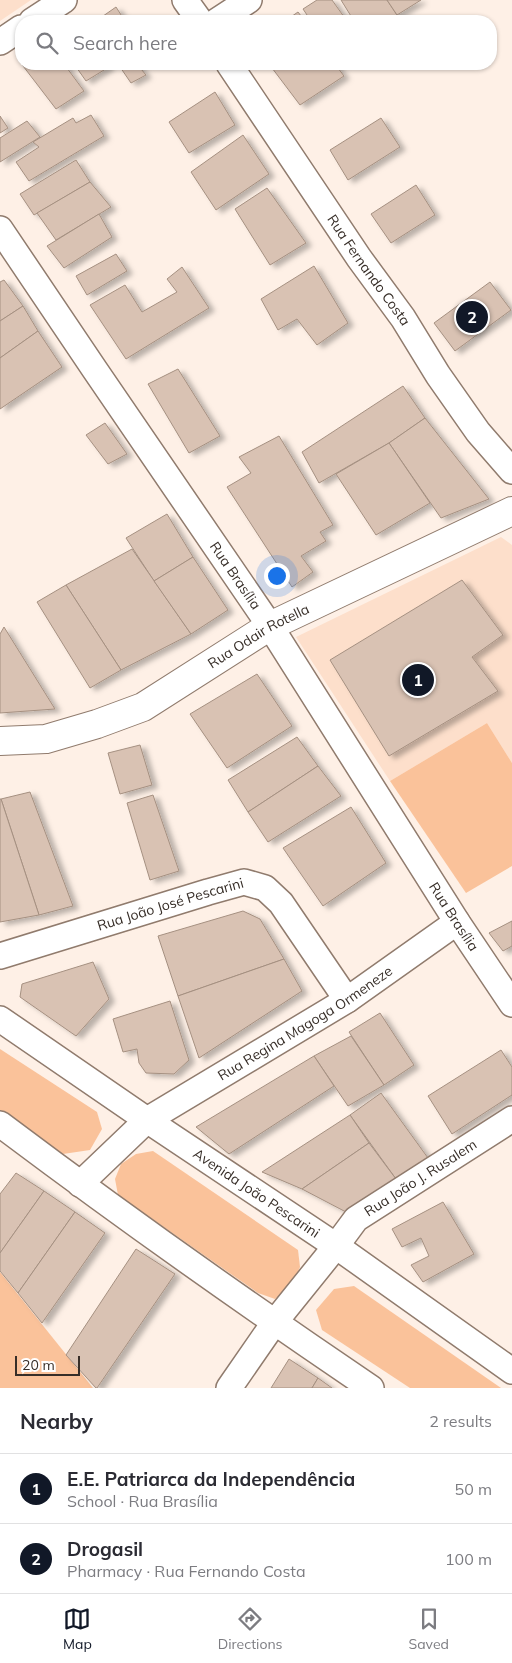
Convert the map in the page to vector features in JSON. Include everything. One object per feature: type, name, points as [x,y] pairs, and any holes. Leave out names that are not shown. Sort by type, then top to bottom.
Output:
[{"type":"main road","name":"Rua Odair Rotella","points":[[0,741],[46,739],[97,724],[143,706],[270,626],[512,511]]},
{"type":"street","points":[[41,15],[64,0]]},
{"type":"street","points":[[185,0],[196,15]]},
{"type":"street","points":[[226,15],[249,0]]},
{"type":"street","points":[[0,42],[15,32]]},
{"type":"street","name":"Rua Fernando Costa","points":[[233,70],[359,258],[403,318],[443,382],[478,432],[512,471]]},
{"type":"street","name":"Rua Brasília","points":[[0,229],[270,626],[457,922],[512,1004]]},
{"type":"street","name":"Rua João José Pescarini","points":[[0,956],[244,882],[265,888],[281,903],[347,1000]]},
{"type":"street","name":"Rua Regina Magoga Ormeneze","points":[[80,1184],[147,1120],[347,1000],[457,922]]},
{"type":"street","name":"Avenida João Pescarini","points":[[0,1019],[336,1246],[512,1371]]},
{"type":"street","name":"Rua João J. Rusalem","points":[[229,1388],[274,1323],[356,1219],[512,1119]]},
{"type":"street","points":[[0,1124],[80,1184],[274,1323],[371,1388]]},
{"type":"shaded area","points":[[0,0],[31,0],[0,21]]},
{"type":"shaded area","points":[[501,537],[512,545],[512,763],[487,723],[390,781],[296,637]]},
{"type":"shaded area","points":[[487,723],[512,763],[512,866],[466,893],[390,781]]},
{"type":"shaded area","points":[[0,1049],[97,1112],[102,1129],[90,1150],[63,1154],[0,1111]]},
{"type":"shaded area","points":[[153,1151],[298,1250],[300,1267],[291,1287],[275,1299],[258,1293],[118,1195],[115,1179],[121,1164],[136,1154]]},
{"type":"shaded area","points":[[0,1272],[93,1388],[0,1388]]},
{"type":"shaded area","points":[[354,1286],[501,1388],[410,1388],[322,1330],[316,1310],[334,1289]]},
{"type":"building","points":[[317,0],[332,0],[343,15],[307,15],[303,9]]},
{"type":"building","points":[[341,0],[387,0],[397,15],[350,15]]},
{"type":"building","points":[[387,0],[421,0],[397,15]]},
{"type":"building","points":[[116,7],[121,15],[105,15]]},
{"type":"building","points":[[27,70],[68,70],[84,91],[56,109]]},
{"type":"building","points":[[78,70],[104,70],[86,81]]},
{"type":"building","points":[[122,70],[142,70],[146,75],[131,83]]},
{"type":"building","points":[[274,70],[340,70],[344,76],[300,105]]},
{"type":"building","points":[[215,92],[235,125],[189,153],[169,122]]},
{"type":"building","points":[[91,115],[104,136],[29,181],[16,162],[39,147],[33,142],[73,118],[76,123]]},
{"type":"building","points":[[0,116],[8,128],[0,133]]},
{"type":"building","points":[[381,118],[400,147],[348,180],[330,150]]},
{"type":"building","points":[[27,121],[40,137],[0,162],[0,138]]},
{"type":"building","points":[[243,135],[269,174],[216,210],[191,172]]},
{"type":"building","points":[[76,160],[90,182],[34,215],[20,194]]},
{"type":"building","points":[[90,182],[111,207],[56,240],[37,213]]},
{"type":"building","points":[[416,185],[435,215],[391,243],[371,214]]},
{"type":"building","points":[[267,188],[306,243],[270,265],[235,209]]},
{"type":"building","points":[[99,214],[112,237],[64,268],[47,246]]},
{"type":"building","points":[[116,254],[127,271],[87,295],[76,276]]},
{"type":"building","points":[[314,266],[348,323],[317,345],[297,319],[278,330],[261,299]]},
{"type":"building","points":[[182,267],[209,308],[126,359],[90,305],[125,285],[142,312],[177,292],[167,279]]},
{"type":"building","points":[[4,280],[23,306],[0,321],[0,282]]},
{"type":"building","points":[[490,282],[511,310],[455,351],[434,323]]},
{"type":"building","points":[[23,306],[38,331],[0,358],[0,321]]},
{"type":"building","points":[[38,331],[62,367],[0,409],[0,358]]},
{"type":"building","points":[[178,369],[220,436],[189,453],[148,384]]},
{"type":"building","points":[[403,386],[425,418],[389,443],[319,483],[302,452]]},
{"type":"building","points":[[425,418],[489,499],[441,518],[389,443]]},
{"type":"building","points":[[105,423],[127,454],[108,464],[86,435]]},
{"type":"building","points":[[279,436],[333,525],[320,532],[326,541],[301,556],[313,572],[292,587],[227,487],[251,473],[239,457]]},
{"type":"building","points":[[389,443],[430,503],[376,535],[336,474]]},
{"type":"building","points":[[167,514],[193,557],[154,581],[126,538]]},
{"type":"building","points":[[132,549],[191,634],[121,670],[66,585]]},
{"type":"building","points":[[193,557],[228,610],[191,634],[154,581]]},
{"type":"building","points":[[462,580],[503,635],[472,657],[498,691],[389,756],[330,660]]},
{"type":"building","points":[[66,585],[121,670],[90,688],[37,602]]},
{"type":"building","points":[[4,627],[55,709],[0,713],[0,634]]},
{"type":"building","points":[[257,674],[292,726],[227,768],[190,714]]},
{"type":"building","points":[[297,737],[318,766],[248,812],[228,780]]},
{"type":"building","points":[[140,745],[152,785],[120,794],[108,753]]},
{"type":"building","points":[[318,766],[341,796],[268,842],[248,812]]},
{"type":"building","points":[[30,792],[73,906],[39,915],[1,799]]},
{"type":"building","points":[[153,795],[179,871],[150,880],[127,803]]},
{"type":"building","points":[[0,799],[39,915],[0,922]]},
{"type":"building","points":[[351,807],[386,863],[323,906],[283,848]]},
{"type":"building","points":[[243,911],[260,919],[284,959],[178,996],[158,936]]},
{"type":"building","points":[[512,921],[512,946],[503,951],[489,933]]},
{"type":"building","points":[[284,959],[302,991],[199,1058],[178,996]]},
{"type":"building","points":[[93,962],[109,999],[76,1036],[20,997],[22,984]]},
{"type":"building","points":[[170,1001],[189,1060],[174,1074],[146,1073],[139,1063],[137,1049],[123,1052],[113,1019]]},
{"type":"building","points":[[380,1013],[414,1065],[384,1085],[349,1032]]},
{"type":"building","points":[[351,1036],[384,1085],[348,1106],[314,1056]]},
{"type":"building","points":[[501,1050],[512,1067],[512,1095],[452,1134],[428,1096]]},
{"type":"building","points":[[314,1056],[334,1086],[229,1154],[196,1127]]},
{"type":"building","points":[[381,1093],[428,1158],[396,1179],[350,1115]]},
{"type":"building","points":[[350,1115],[369,1143],[302,1189],[262,1172]]},
{"type":"building","points":[[369,1143],[396,1179],[346,1212],[302,1189]]},
{"type":"building","points":[[16,1173],[44,1191],[0,1253],[0,1194]]},
{"type":"building","points":[[44,1191],[75,1212],[18,1293],[0,1271],[0,1253]]},
{"type":"building","points":[[443,1202],[474,1254],[423,1282],[411,1265],[429,1256],[421,1238],[402,1247],[392,1229]]},
{"type":"building","points":[[75,1212],[105,1233],[42,1323],[18,1293]]},
{"type":"building","points":[[136,1249],[175,1274],[96,1388],[66,1355]]},
{"type":"building","points":[[289,1359],[318,1378],[312,1388],[271,1388]]},
{"type":"building","points":[[318,1378],[332,1388],[312,1388]]},
{"type":"place","name":"Drogasil","points":[[472,317]]},
{"type":"place","name":"E.E. Patriarca da Independência","points":[[418,680]]}]
